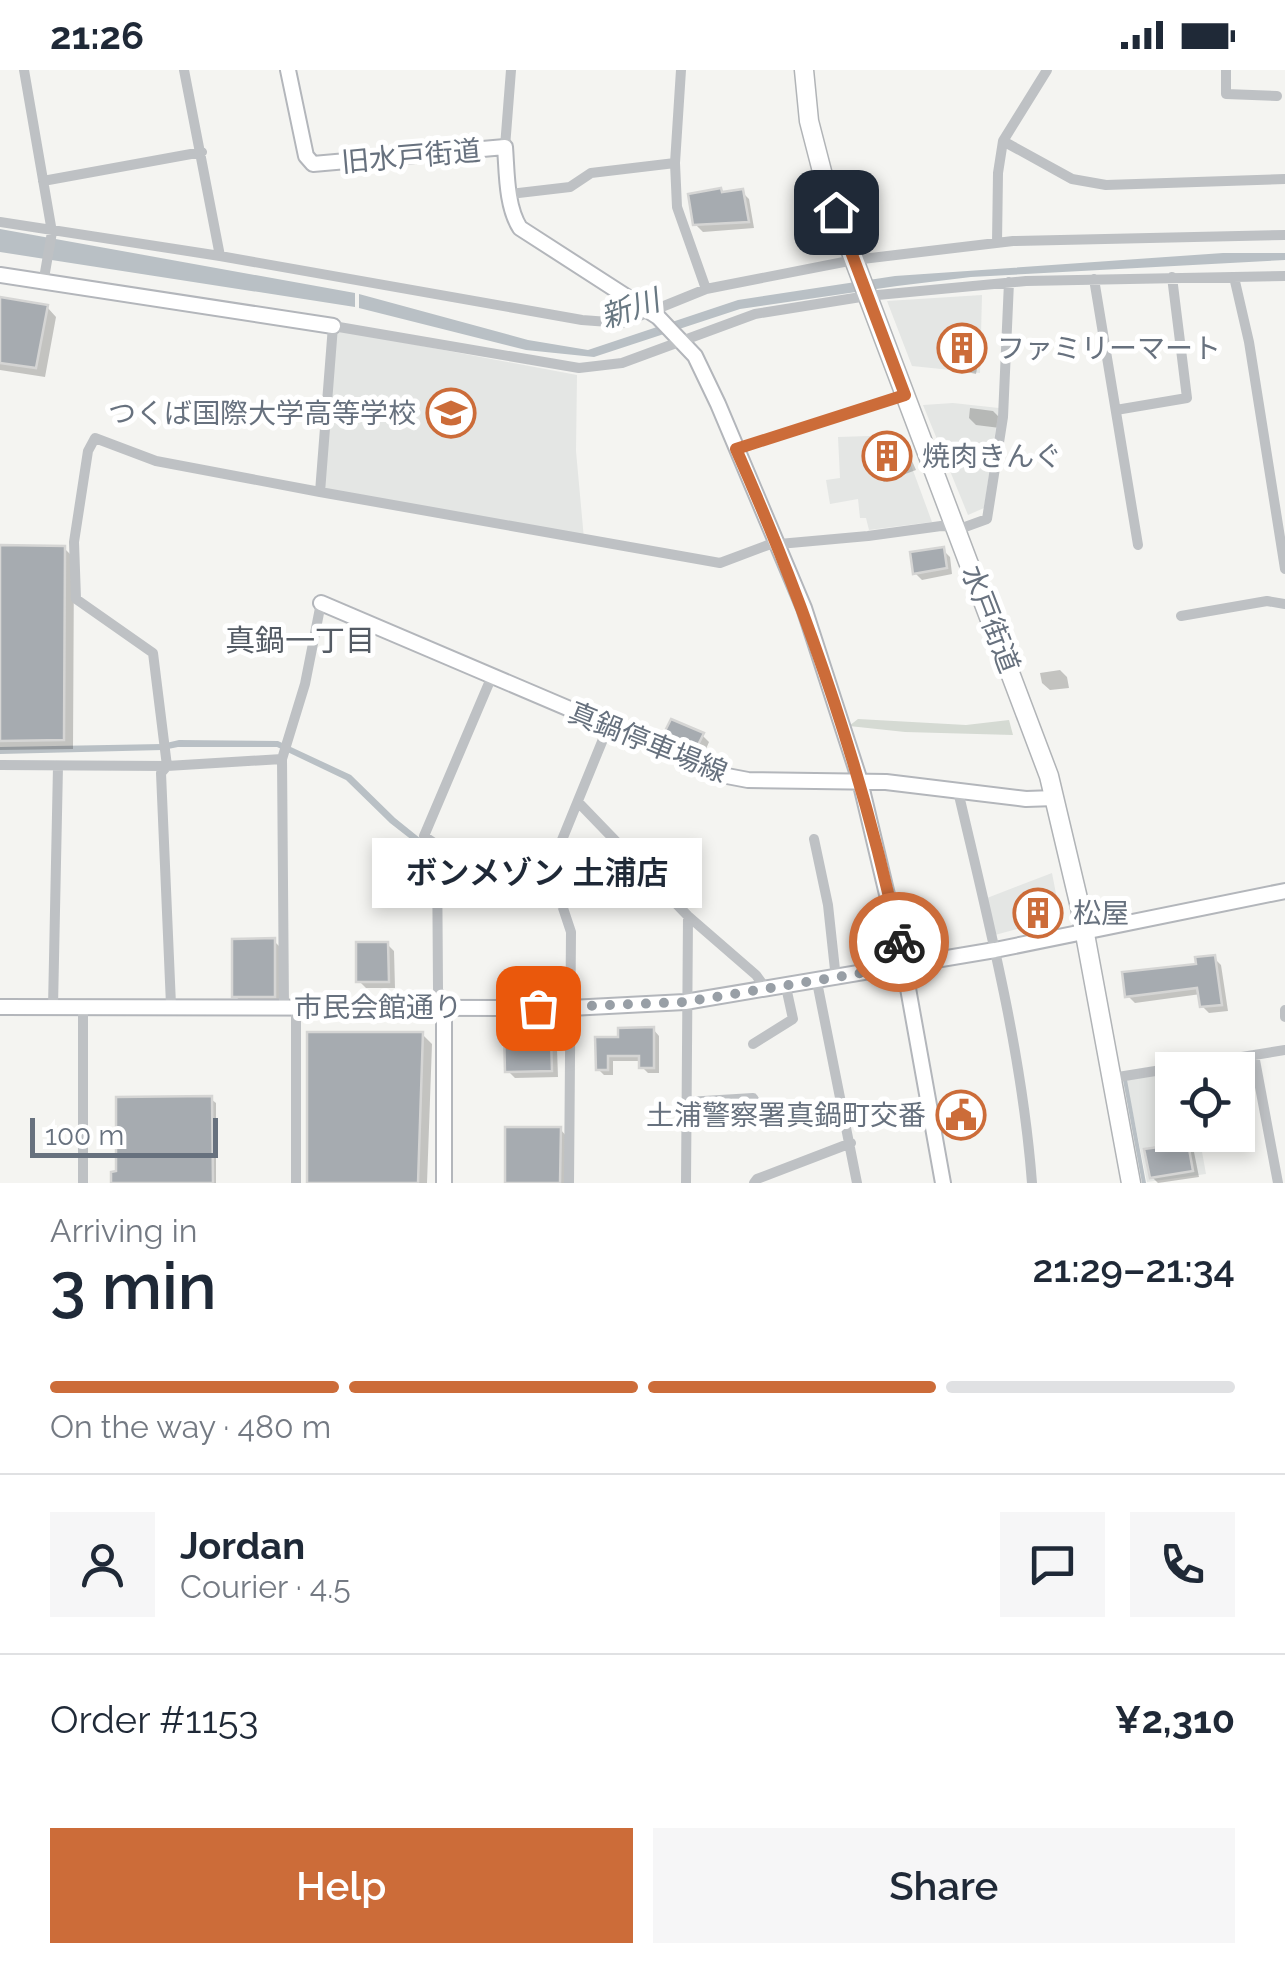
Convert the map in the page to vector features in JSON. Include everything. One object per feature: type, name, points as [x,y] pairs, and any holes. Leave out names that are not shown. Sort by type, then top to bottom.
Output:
[{"type":"highway","name":"水戸街道","points":[[804,70],[814,147],[1055,798],[1085,932],[1131,1183]]},
{"type":"street","points":[[24,70],[52,232],[43,284]]},
{"type":"street","points":[[184,70],[220,256]]},
{"type":"street","name":"旧水戸街道","points":[[288,70],[306,156],[313,164],[505,147],[510,194],[520,228],[654,314],[680,338],[705,376],[779,546],[830,682],[860,781],[904,966],[943,1183]]},
{"type":"street","points":[[505,147],[512,70]]},
{"type":"street","points":[[681,70],[675,163],[677,208],[706,289]]},
{"type":"street","points":[[997,243],[998,173],[1003,141],[1046,70]]},
{"type":"street","points":[[1226,70],[1226,94],[1277,96]]},
{"type":"street","points":[[1003,141],[1072,179],[1106,184],[1285,179]]},
{"type":"street","points":[[43,181],[202,152]]},
{"type":"street","points":[[510,194],[570,187],[592,173],[675,163]]},
{"type":"street","points":[[0,222],[220,256],[582,320],[622,323],[654,314],[706,289],[997,243],[1285,236]]},
{"type":"street","points":[[0,275],[579,368],[622,363],[680,338],[755,314],[867,294],[1009,282],[1285,276]]},
{"type":"street","points":[[1234,277],[1285,569]]},
{"type":"street","points":[[1116,410],[1187,398],[1172,278]]},
{"type":"street","points":[[1094,279],[1138,546]]},
{"type":"street","points":[[168,766],[153,653],[76,599],[74,542],[88,451],[95,438],[156,461],[720,562],[768,545],[965,527],[987,519],[1004,417],[1009,282]]},
{"type":"street","points":[[320,492],[333,326]]},
{"type":"street","points":[[736,449],[905,395]]},
{"type":"street","points":[[1181,616],[1266,601],[1285,604]]},
{"type":"street","points":[[296,1183],[282,759],[305,684],[321,603]]},
{"type":"street","name":"真鍋停車場線","points":[[321,603],[727,776],[748,780],[860,781],[1026,799],[1055,798]]},
{"type":"street","points":[[492,676],[424,836],[542,889],[562,905],[571,932],[569,1183]]},
{"type":"street","points":[[542,889],[608,727]]},
{"type":"street","points":[[0,765],[168,766],[282,759]]},
{"type":"street","points":[[54,1007],[58,766]]},
{"type":"street","points":[[168,766],[161,773],[171,1005]]},
{"type":"street","points":[[958,791],[996,950],[1028,1132],[1032,1183]]},
{"type":"street","points":[[578,802],[688,916],[756,975],[767,990]]},
{"type":"street","points":[[814,839],[828,905],[836,978]]},
{"type":"street","points":[[437,845],[438,989],[444,1008],[444,1183]]},
{"type":"street","name":"市民会館通り","points":[[0,1006],[570,1008],[685,1002],[996,950],[1285,891]]},
{"type":"street","points":[[686,1183],[688,916]]},
{"type":"street","points":[[817,982],[857,1183]]},
{"type":"street","points":[[753,1044],[794,1020],[786,987]]},
{"type":"street","points":[[82,1183],[83,1007]]},
{"type":"street","points":[[1255,1054],[1285,1050]]},
{"type":"street","points":[[1255,1059],[1278,1183]]},
{"type":"street","points":[[1112,1078],[1155,1071]]},
{"type":"street","points":[[687,1102],[753,1098],[766,1118]]},
{"type":"street","points":[[754,1183],[757,1178],[851,1143]]},
{"type":"shaded area","points":[[0,229],[355,293],[355,307],[0,252]]},
{"type":"shaded area","name":"新川","points":[[1223,253],[1285,253],[1285,260],[971,277],[897,286],[740,309],[594,357],[526,350],[359,308],[359,294],[528,340],[588,350],[738,300],[895,276]]},
{"type":"shaded area","points":[[982,295],[980,373],[912,366],[887,301]]},
{"type":"shaded area","name":"つくば国際大学高等学校","points":[[332,329],[577,375],[576,451],[584,539],[320,492]]},
{"type":"shaded area","points":[[953,403],[999,408],[984,508],[968,515],[923,405]]},
{"type":"shaded area","points":[[900,435],[932,522],[869,530],[866,518],[860,518],[858,499],[830,504],[826,480],[840,478],[838,437]]},
{"type":"shaded area","points":[[858,719],[966,725],[1009,720],[1013,735],[849,726]]},
{"type":"shaded area","points":[[179,740],[278,741],[351,775],[421,839],[417,844],[390,823],[346,780],[277,747],[0,754],[0,747],[162,744]]},
{"type":"shaded area","points":[[1052,873],[1057,899],[1053,912],[1042,922],[995,935],[987,898]]},
{"type":"shaded area","points":[[1155,1075],[1155,1152],[1202,1152],[1206,1174],[1147,1182],[1126,1080]]},
{"type":"building","points":[[721,188],[722,192],[743,189],[749,222],[693,225],[688,194]]},
{"type":"building","points":[[0,297],[48,305],[36,368],[0,363]]},
{"type":"building","name":"ファミリーマート","points":[[955,327],[976,332],[969,368],[949,364]]},
{"type":"building","name":"焼肉きんぐ","points":[[900,437],[910,463],[875,477],[864,449]]},
{"type":"building","points":[[0,545],[65,546],[64,740],[0,741]]},
{"type":"building","points":[[944,547],[947,568],[913,574],[910,552]]},
{"type":"building","points":[[671,719],[704,733],[695,751],[662,737]]},
{"type":"building","points":[[275,938],[275,997],[232,997],[232,939]]},
{"type":"building","points":[[356,942],[388,942],[389,982],[356,982]]},
{"type":"building","points":[[1215,955],[1222,1005],[1200,1007],[1197,988],[1125,997],[1122,972],[1196,964],[1195,957]]},
{"type":"building","points":[[654,1027],[654,1068],[639,1068],[639,1056],[608,1056],[608,1070],[596,1070],[595,1037],[618,1037],[618,1028]]},
{"type":"building","points":[[541,1029],[541,1039],[551,1038],[552,1071],[505,1072],[504,1030]]},
{"type":"building","points":[[307,1032],[423,1032],[418,1183],[307,1183]]},
{"type":"building","points":[[212,1096],[213,1183],[111,1183],[111,1172],[116,1171],[116,1097]]},
{"type":"building","points":[[505,1127],[561,1127],[560,1183],[505,1183]]},
{"type":"building","points":[[1144,1149],[1190,1152],[1193,1171],[1150,1178]]},
{"type":"waterway","points":[[415,839],[432,849]]},
{"type":"waterway","points":[[1125,1080],[1144,1183]]},
{"type":"way so far","points":[[538,1008],[685,1002],[904,966],[899,942]]},
{"type":"place","name":"ファミリーマート","points":[[962,348]]},
{"type":"place","name":"つくば国際大学高等学校","points":[[451,413]]},
{"type":"place","name":"焼肉きんぐ","points":[[887,456]]},
{"type":"place","name":"松屋","points":[[1038,913]]},
{"type":"place","name":"ボンメゾン 土浦店","points":[[538,1008]]},
{"type":"place","name":"土浦警察署真鍋町交番","points":[[961,1115]]},
{"type":"district","name":"真鍋一丁目","points":[[300,641]]},
{"type":"route","points":[[836,212],[905,395],[736,449],[779,546],[830,682],[883,866],[899,942]]}]
